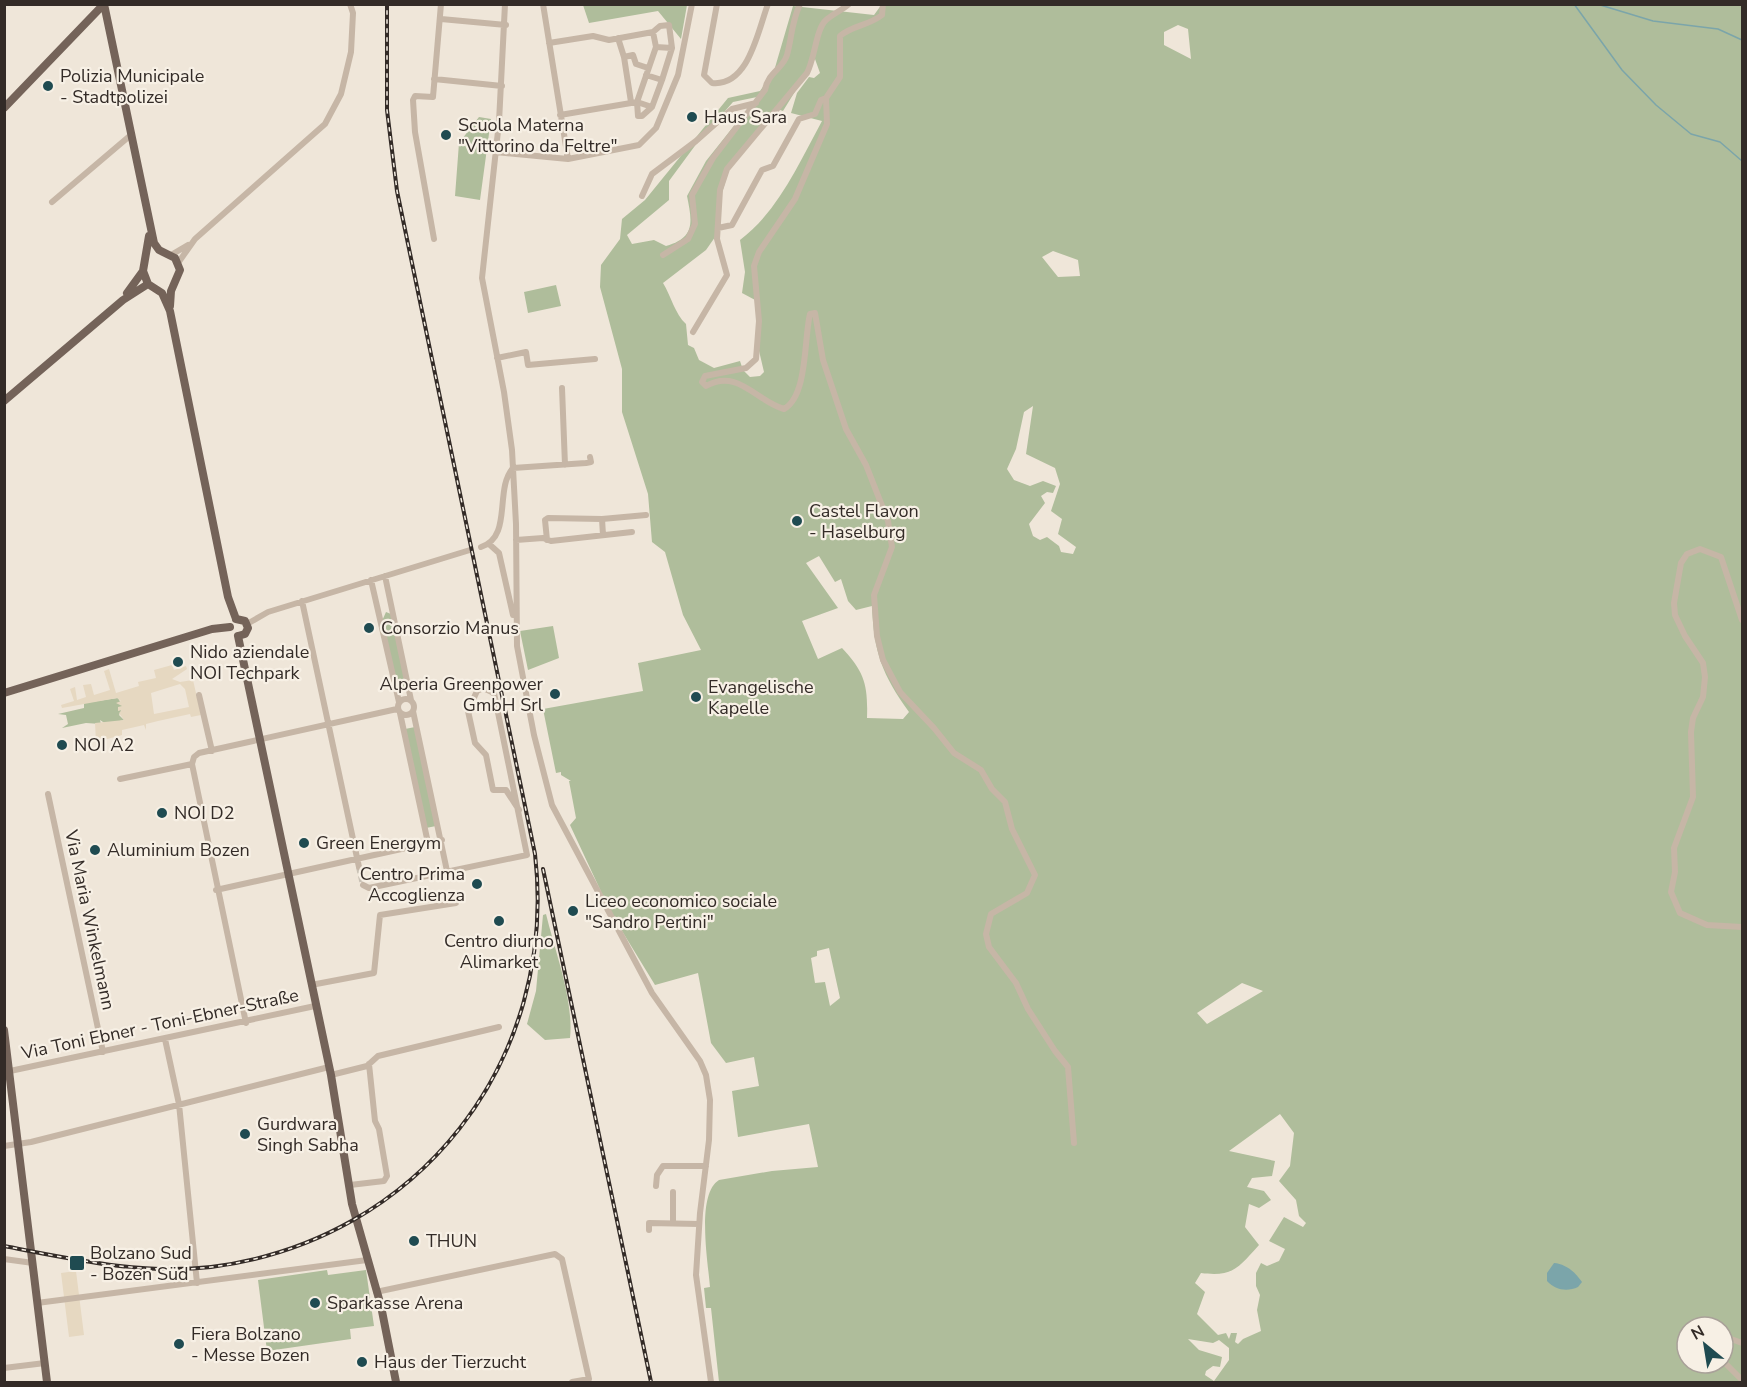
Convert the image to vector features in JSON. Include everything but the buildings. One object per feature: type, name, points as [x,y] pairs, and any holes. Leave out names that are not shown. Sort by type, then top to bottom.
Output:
[{"type":"main road","points":[[85,25],[98,4]]},
{"type":"main road","points":[[4,108],[104,4]]},
{"type":"main road","points":[[104,4],[150,230],[155,245],[178,263],[179,277],[170,297],[170,311],[228,597],[236,619]]},
{"type":"main road","points":[[85,25],[97,19],[108,23]]},
{"type":"main road","points":[[123,300],[143,271],[150,230]]},
{"type":"main road","points":[[146,259],[155,253],[167,253]]},
{"type":"main road","points":[[143,271],[148,284],[158,289],[166,289],[175,284]]},
{"type":"main road","points":[[4,401],[123,300],[148,284]]},
{"type":"main road","points":[[158,289],[170,311]]},
{"type":"main road","points":[[230,627],[234,635],[245,634],[247,624],[236,619]]},
{"type":"main road","points":[[4,693],[210,630],[230,627],[236,619]]},
{"type":"main road","points":[[238,636],[330,1071],[350,1185],[396,1383]]},
{"type":"main road","points":[[4,1030],[47,1383]]},
{"type":"street","points":[[434,239],[415,132],[413,100],[414,96],[432,97],[441,4]]},
{"type":"street","points":[[505,4],[502,86],[482,270],[504,392],[513,468],[517,646],[534,735],[552,805],[652,993],[702,1065],[710,1100],[696,1275],[711,1383]]},
{"type":"street","points":[[543,4],[568,159]]},
{"type":"street","points":[[496,152],[568,159],[639,145],[656,128],[678,75],[692,4]]},
{"type":"street","points":[[717,4],[704,75],[712,83],[721,84],[728,81],[746,64],[768,4]]},
{"type":"street","points":[[663,255],[688,239],[694,224],[692,195],[713,158],[765,90],[767,78],[787,57],[791,24],[800,4]]},
{"type":"street","points":[[693,332],[727,275],[720,255],[718,228],[720,189],[727,169],[807,73],[814,59],[818,31],[824,21],[849,4]]},
{"type":"street","points":[[718,228],[732,225],[762,170],[773,166],[799,120],[815,114],[821,100],[826,98],[840,77],[840,36],[850,27],[872,23],[882,15],[882,4]]},
{"type":"street","points":[[178,263],[191,243],[325,124],[341,94],[351,52],[354,21],[351,5]]},
{"type":"street","points":[[441,19],[506,25]]},
{"type":"street","points":[[549,43],[593,36],[609,40],[618,38],[653,32],[660,26],[669,26],[672,48],[652,107],[642,116],[638,116],[618,38]]},
{"type":"street","points":[[634,102],[656,47],[653,32]]},
{"type":"street","points":[[656,47],[672,48]]},
{"type":"street","points":[[624,57],[633,56],[636,64],[662,80]]},
{"type":"street","points":[[434,79],[502,86]]},
{"type":"street","points":[[826,98],[827,124],[812,163],[795,199],[759,252],[754,266],[759,321],[756,359],[746,368],[705,376],[702,382],[706,386],[723,380],[749,388],[777,407],[784,409],[789,406],[797,391],[806,353],[810,314],[815,313],[818,318],[817,335],[823,360],[846,429],[866,465],[888,521],[892,547],[874,595],[876,636],[883,660],[900,692],[954,753],[981,770],[992,789],[1005,802],[1012,829],[1033,868],[1035,880],[1027,893],[992,914],[986,934],[989,947],[1016,983],[1028,1009],[1068,1067],[1074,1143]]},
{"type":"street","points":[[560,115],[634,102],[652,107]]},
{"type":"street","points":[[642,196],[652,174],[696,141],[732,109],[756,103]]},
{"type":"street","points":[[52,202],[132,134]]},
{"type":"street","points":[[167,253],[191,243]]},
{"type":"street","points":[[497,357],[526,352],[528,364],[595,359]]},
{"type":"street","points":[[562,388],[565,465]]},
{"type":"street","points":[[481,547],[489,544],[498,531],[506,477],[513,468],[591,462],[590,457]]},
{"type":"street","points":[[547,540],[545,520],[548,518],[602,519],[646,515]]},
{"type":"street","points":[[602,519],[603,536]]},
{"type":"street","points":[[516,540],[547,540],[632,532]]},
{"type":"street","points":[[489,544],[499,553],[509,605],[515,620]]},
{"type":"street","points":[[1743,620],[1721,557],[1700,549],[1687,554],[1678,571],[1674,607],[1685,636],[1703,663],[1705,677],[1703,697],[1693,718],[1691,732],[1693,797],[1674,848],[1675,872],[1671,892],[1680,913],[1707,925],[1743,927]]},
{"type":"street","points":[[247,624],[268,612],[470,550]]},
{"type":"street","points":[[385,576],[411,700],[414,705],[413,711],[447,872]]},
{"type":"street","points":[[371,580],[428,843]]},
{"type":"street","points":[[302,601],[359,867]]},
{"type":"street","points":[[379,614],[388,609],[392,611]]},
{"type":"street","points":[[364,886],[527,855],[519,810],[494,693],[483,688],[477,691],[468,711],[475,743],[486,755],[494,790],[506,790],[519,810]]},
{"type":"street","points":[[199,695],[212,751]]},
{"type":"street","points":[[400,711],[403,699],[411,700]]},
{"type":"street","points":[[246,1023],[216,890],[192,764],[196,755],[400,711],[413,711]]},
{"type":"street","points":[[120,779],[192,764]]},
{"type":"street","name":"Via Maria Winkelmann","points":[[48,794],[103,1052]]},
{"type":"street","points":[[216,890],[442,840]]},
{"type":"street","points":[[311,985],[374,973],[380,915],[456,903]]},
{"type":"street","name":"Via Toni Ebner - Toni-Ebner-Straße","points":[[10,1071],[246,1023],[315,1006]]},
{"type":"street","points":[[4,1146],[31,1142],[178,1104],[369,1064],[378,1056],[499,1027]]},
{"type":"street","points":[[165,1039],[178,1104],[197,1282]]},
{"type":"street","points":[[350,1185],[384,1181],[387,1176],[380,1130],[375,1121],[369,1064]]},
{"type":"street","points":[[656,1186],[657,1175],[663,1166],[706,1166]]},
{"type":"street","points":[[673,1223],[674,1192]]},
{"type":"street","points":[[649,1230],[649,1223],[699,1224]]},
{"type":"street","points":[[376,1292],[555,1254],[562,1258],[590,1379],[572,1383]]},
{"type":"street","points":[[4,1259],[33,1263]]},
{"type":"street","points":[[37,1303],[367,1260]]},
{"type":"street","points":[[4,1368],[45,1363]]},
{"type":"green space","points":[[882,4],[1742,5],[1742,1382],[719,1382],[711,1308],[706,1308],[704,1288],[710,1287],[705,1229],[708,1199],[712,1188],[719,1180],[772,1171],[818,1167],[809,1124],[738,1137],[732,1091],[759,1086],[754,1057],[726,1063],[711,1043],[698,973],[655,985],[611,913],[570,825],[576,818],[569,781],[571,781],[561,775],[561,772],[556,773],[543,709],[643,691],[638,663],[701,650],[683,615],[665,552],[652,542],[648,494],[622,412],[622,369],[600,287],[601,265],[620,239],[622,219],[645,200],[728,98],[760,91],[774,71],[793,6],[874,15]],"holes":[[[1178,25],[1188,29],[1191,59],[1164,45],[1164,32]],[[815,59],[820,73],[814,78],[809,77],[797,93],[791,113],[822,121],[777,201],[754,228],[740,240],[745,272],[742,293],[757,301],[756,338],[764,372],[760,376],[750,377],[743,370],[740,361],[714,368],[699,360],[694,348],[688,345],[686,324],[676,310],[663,283],[706,250],[720,230],[720,199],[729,170],[777,109],[783,111]],[[757,97],[706,161],[687,196],[690,213],[690,227],[687,233],[676,243],[666,246],[654,240],[632,244],[627,235],[669,200],[669,181],[697,143],[733,102]],[[1053,251],[1078,260],[1080,276],[1058,277],[1042,257]],[[1033,406],[1026,454],[1055,468],[1060,484],[1051,511],[1062,519],[1058,534],[1076,547],[1073,554],[1061,552],[1059,546],[1047,537],[1040,540],[1033,536],[1029,524],[1045,503],[1041,496],[1047,492],[1053,493],[1056,486],[1043,481],[1030,486],[1014,480],[1007,469],[1016,449],[1024,412]],[[819,556],[835,582],[841,579],[848,601],[856,610],[872,606],[877,650],[881,662],[892,686],[909,712],[903,719],[867,718],[864,680],[856,665],[842,648],[818,659],[802,621],[838,608],[806,563]],[[829,948],[840,998],[830,1006],[825,982],[815,983],[811,958],[817,956],[817,951]],[[1242,983],[1263,991],[1207,1024],[1197,1013]],[[1280,1114],[1294,1133],[1290,1166],[1279,1181],[1296,1200],[1299,1216],[1306,1223],[1303,1227],[1284,1217],[1269,1241],[1285,1249],[1279,1261],[1267,1266],[1261,1263],[1256,1273],[1256,1286],[1260,1295],[1257,1310],[1261,1331],[1243,1339],[1238,1344],[1235,1342],[1237,1333],[1231,1333],[1229,1339],[1226,1333],[1218,1335],[1197,1314],[1205,1292],[1195,1283],[1201,1273],[1221,1274],[1234,1269],[1246,1260],[1259,1245],[1245,1227],[1249,1204],[1259,1208],[1271,1200],[1264,1191],[1247,1187],[1252,1178],[1272,1176],[1275,1161],[1229,1151]],[[1188,1339],[1213,1343],[1219,1340],[1229,1348],[1229,1360],[1214,1381],[1205,1375],[1206,1371],[1213,1366],[1220,1367],[1222,1357],[1199,1350]]]},
{"type":"green space","points":[[583,5],[687,5],[681,39],[658,11],[589,23]]},
{"type":"green space","points":[[479,117],[491,119],[480,200],[455,196],[459,143]]},
{"type":"green space","points":[[556,285],[561,306],[528,313],[524,292]]},
{"type":"green space","points":[[386,612],[391,614],[407,687],[397,689],[382,621]]},
{"type":"green space","points":[[553,626],[559,658],[528,670],[520,631]]},
{"type":"green space","points":[[118,698],[123,707],[119,715],[124,720],[106,724],[100,720],[101,724],[86,723],[62,728],[68,724],[66,715],[58,714],[84,708],[84,703]]},
{"type":"green space","points":[[415,727],[436,826],[426,828],[405,729]]},
{"type":"green space","points":[[546,914],[567,992],[570,1038],[545,1040],[527,1024],[536,991],[543,915]]},
{"type":"green space","name":"Sparkasse Arena","points":[[327,1270],[328,1275],[366,1270],[374,1326],[350,1329],[351,1339],[267,1351],[258,1280]]},
{"type":"shaded area","points":[[172,665],[174,670],[186,666],[187,669],[172,679],[180,682],[193,680],[201,715],[191,717],[190,714],[146,724],[146,730],[144,725],[122,730],[122,735],[96,742],[95,723],[124,720],[119,713],[122,710],[118,711],[118,707],[122,706],[116,703],[121,701],[117,698],[62,708],[61,705],[74,701],[70,689],[75,687],[77,700],[86,697],[83,685],[91,684],[94,695],[110,690],[104,671],[109,669],[116,693],[139,686],[138,682],[156,678],[154,670]],"holes":[[[180,684],[185,689],[189,707],[154,714],[151,693]]]},
{"type":"shaded area","points":[[76,1271],[84,1335],[69,1337],[61,1273]]},
{"type":"water","points":[[1554,1263],[1570,1269],[1576,1275],[1582,1282],[1578,1287],[1561,1289],[1547,1281],[1547,1273]]},
{"type":"waterway","points":[[1574,4],[1622,70],[1656,105],[1691,134],[1720,142],[1742,161]]},
{"type":"waterway","points":[[1597,4],[1653,21],[1718,29],[1742,40]]},
{"type":"tunnel","points":[[359,867],[363,885]]},
{"type":"railway","points":[[4,1246],[107,1264],[185,1269],[211,1267],[285,1250],[352,1221],[411,1179],[460,1128],[498,1069],[524,1002],[536,930],[535,854],[397,191],[387,110],[387,4]]},
{"type":"railway","points":[[543,869],[651,1382]]},
{"type":"place","name":"Polizia Municipale - Stadtpolizei","points":[[48,86]]},
{"type":"place","name":"Haus Sara","points":[[692,117]]},
{"type":"place","name":"Scuola Materna \"Vittorino da Feltre\"","points":[[446,135]]},
{"type":"place","name":"Castel Flavon - Haselburg","points":[[797,521]]},
{"type":"place","name":"Consorzio Manus","points":[[369,628]]},
{"type":"place","name":"Nido aziendale NOI Techpark","points":[[178,662]]},
{"type":"place","name":"Alperia Greenpower GmbH Srl","points":[[555,694]]},
{"type":"place","name":"Evangelische Kapelle","points":[[696,697]]},
{"type":"place","name":"NOI A2","points":[[62,745]]},
{"type":"place","name":"NOI D2","points":[[162,813]]},
{"type":"place","name":"Green Energym","points":[[304,843]]},
{"type":"place","name":"Aluminium Bozen","points":[[95,850]]},
{"type":"place","name":"Centro Prima Accoglienza","points":[[477,884]]},
{"type":"place","name":"Liceo economico sociale \"Sandro Pertini\"","points":[[573,911]]},
{"type":"place","name":"Centro diurno Alimarket","points":[[499,921]]},
{"type":"place","name":"Gurdwara Singh Sabha","points":[[245,1134]]},
{"type":"place","name":"THUN","points":[[414,1241]]},
{"type":"place","name":"Bolzano Sud - Bozen Süd","points":[[77,1263]]},
{"type":"place","name":"Sparkasse Arena","points":[[315,1303]]},
{"type":"place","name":"Fiera Bolzano - Messe Bozen","points":[[179,1344]]},
{"type":"place","name":"Haus der Tierzucht","points":[[362,1362]]}]
